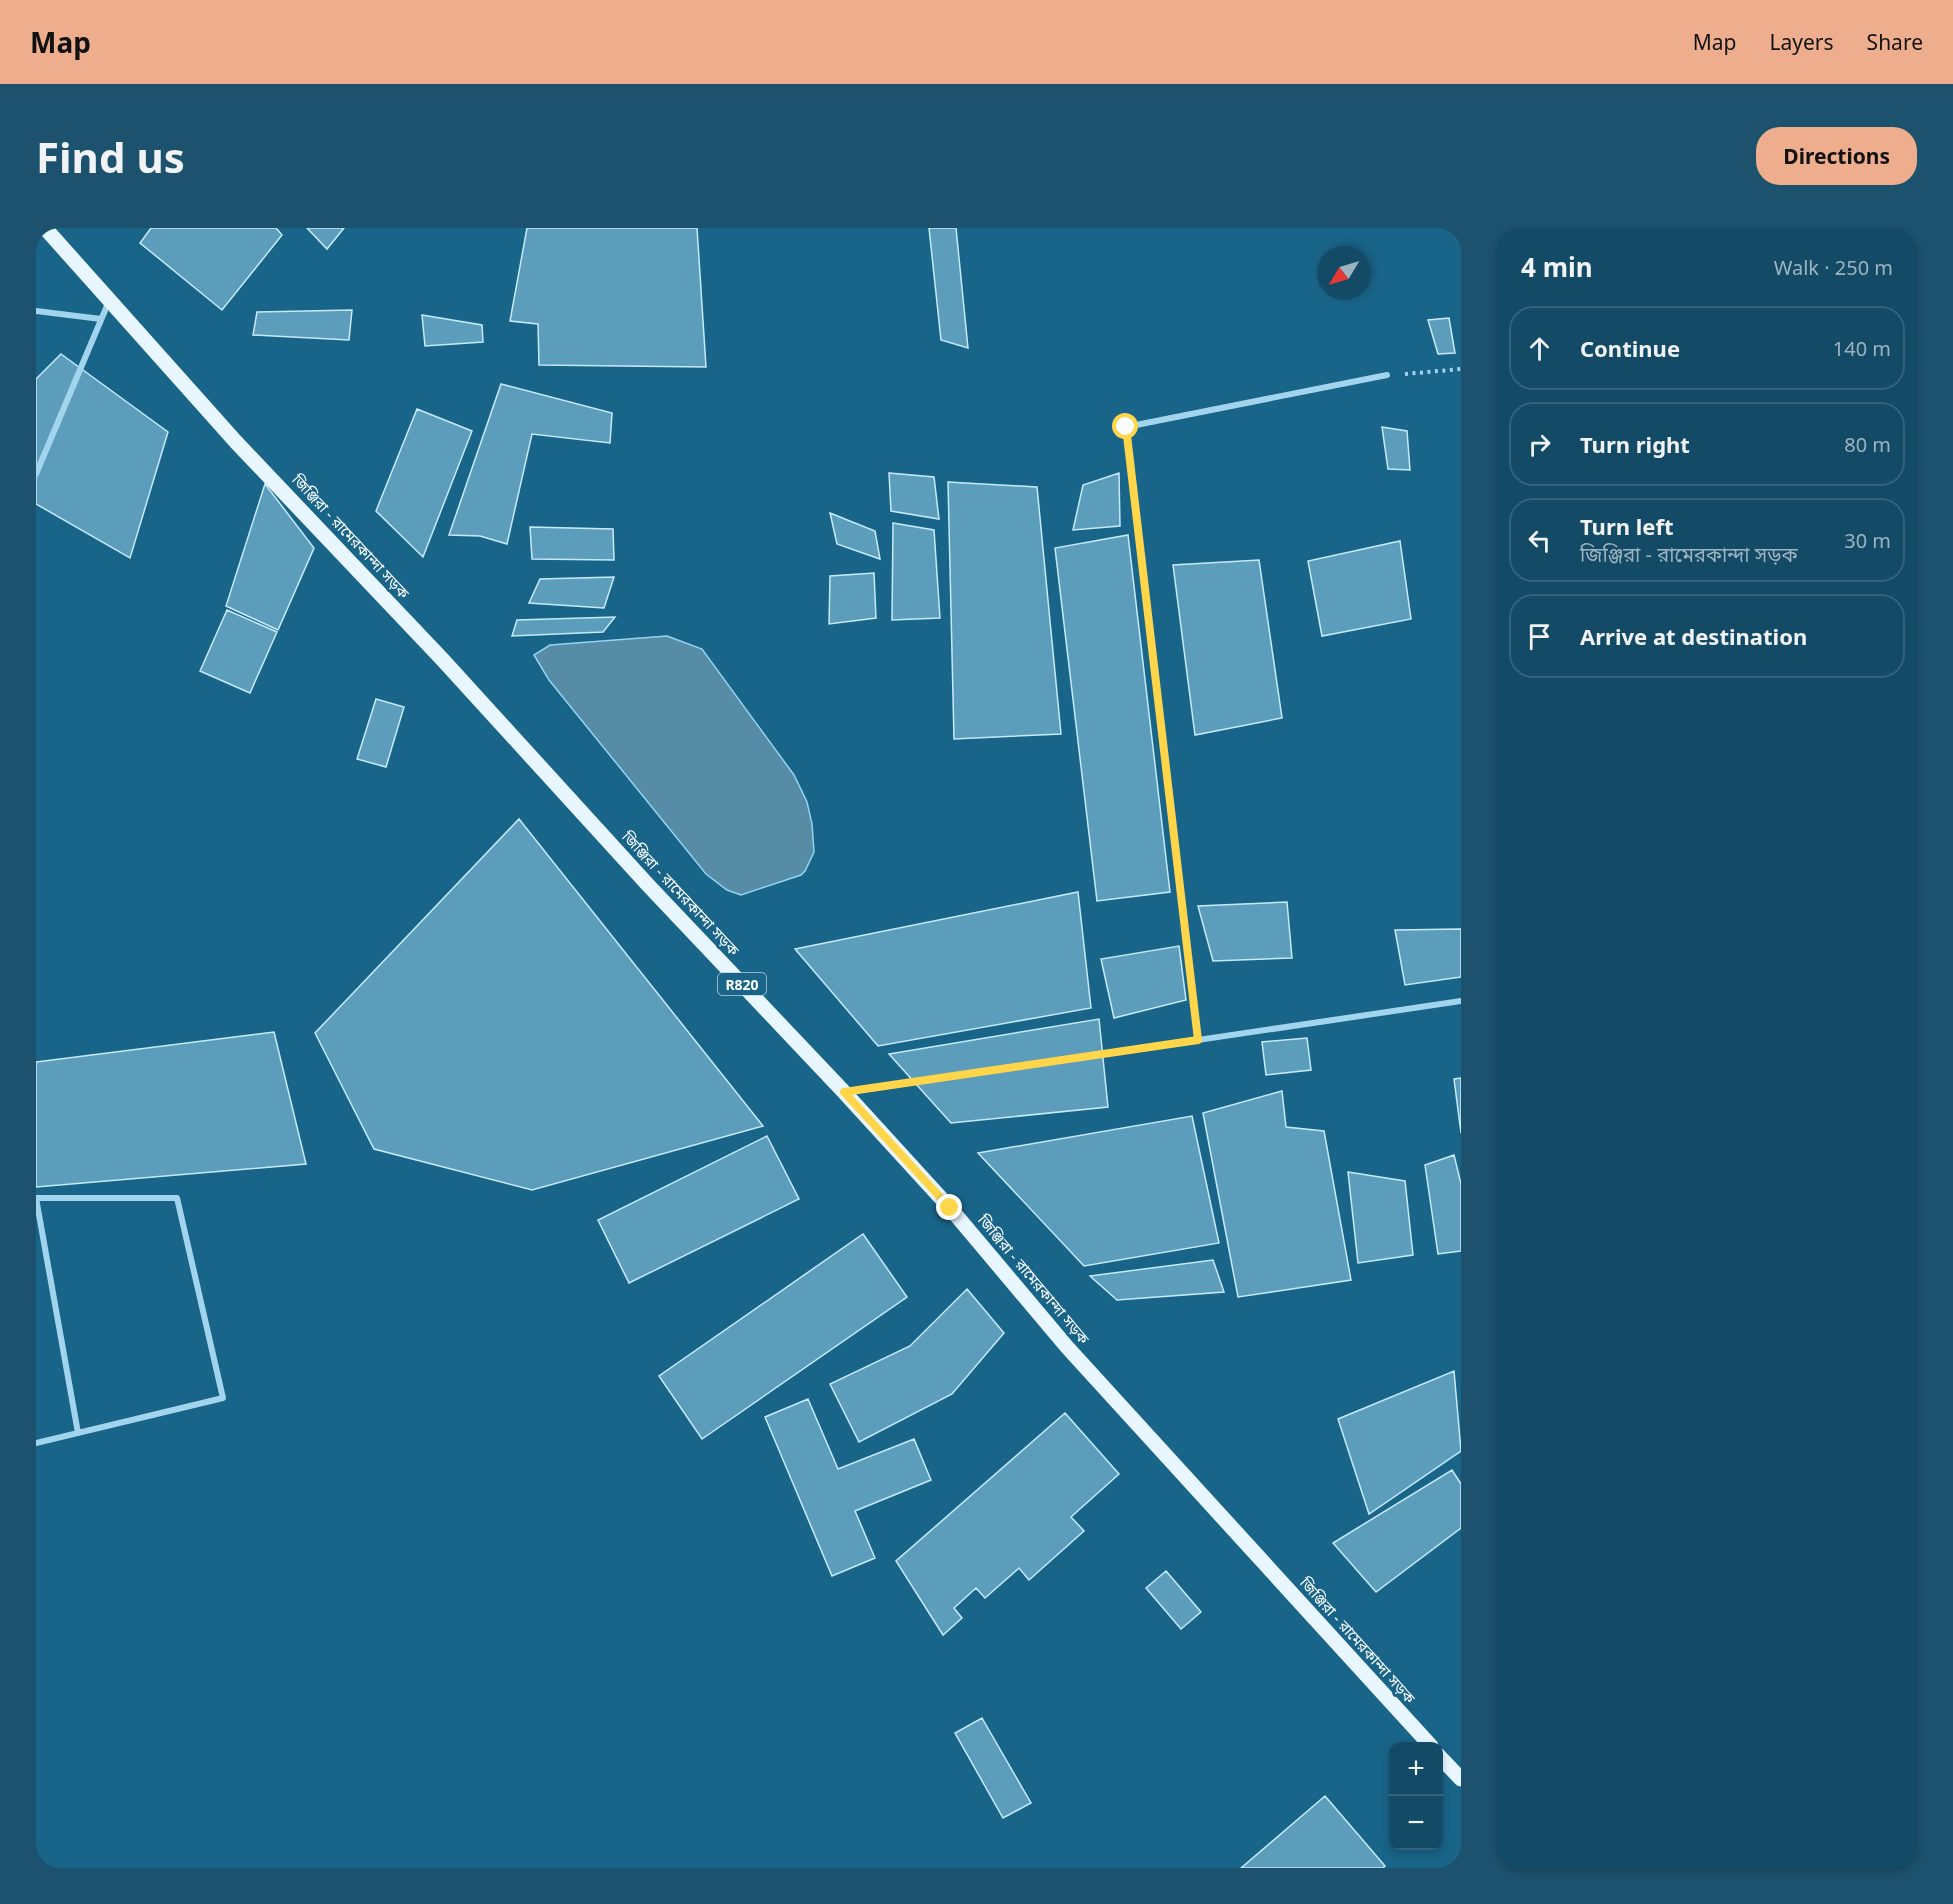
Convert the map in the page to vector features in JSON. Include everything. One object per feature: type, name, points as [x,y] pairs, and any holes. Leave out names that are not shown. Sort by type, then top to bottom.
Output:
[{"type":"main road","name":"জিঞ্জিরা - রামেরকান্দা সড়ক","points":[[45,228],[236,441],[434,650],[648,885],[950,1208],[1075,1356],[1427,1742]]},
{"type":"main road","points":[[1443,1760],[1461,1779]]},
{"type":"street","points":[[36,474],[109,300]]},
{"type":"street","points":[[36,311],[101,319]]},
{"type":"street","points":[[1198,1040],[1126,427],[1387,375]]},
{"type":"street","points":[[844,1092],[1461,1001]]},
{"type":"street","points":[[36,1443],[78,1433],[222,1398],[177,1198],[36,1198],[78,1433]]},
{"type":"path","points":[[1387,375],[1461,369]]},
{"type":"water","points":[[667,636],[702,649],[794,775],[807,802],[812,824],[814,852],[801,875],[741,895],[727,890],[706,874],[549,680],[534,655],[550,645]]},
{"type":"building","points":[[151,228],[276,228],[282,235],[222,310],[140,243]]},
{"type":"building","points":[[307,228],[344,228],[327,249]]},
{"type":"building","points":[[527,228],[697,228],[706,367],[539,365],[538,324],[510,321]]},
{"type":"building","points":[[929,228],[956,228],[968,348],[941,340]]},
{"type":"building","points":[[352,310],[349,340],[253,335],[257,312]]},
{"type":"building","points":[[422,315],[482,325],[483,342],[425,346]]},
{"type":"building","points":[[1449,318],[1455,353],[1438,354],[1428,320]]},
{"type":"building","points":[[61,354],[168,432],[130,558],[36,504],[36,379]]},
{"type":"building","points":[[501,384],[612,413],[610,443],[532,434],[507,544],[480,536],[449,535]]},
{"type":"building","points":[[417,409],[472,431],[423,557],[376,511]]},
{"type":"building","points":[[1382,427],[1407,431],[1410,470],[1388,469]]},
{"type":"building","points":[[889,473],[934,477],[939,519],[891,511]]},
{"type":"building","points":[[1119,473],[1120,526],[1073,530],[1083,485]]},
{"type":"building","points":[[948,482],[1037,487],[1061,734],[954,739]]},
{"type":"building","points":[[265,484],[314,548],[278,630],[226,606]]},
{"type":"building","points":[[830,513],[875,531],[880,559],[837,544]]},
{"type":"building","points":[[893,523],[934,530],[940,618],[892,620]]},
{"type":"building","points":[[530,527],[613,529],[614,560],[532,559]]},
{"type":"building","points":[[1128,535],[1170,892],[1097,901],[1055,548]]},
{"type":"building","points":[[1400,541],[1411,619],[1322,636],[1308,561]]},
{"type":"building","points":[[1259,560],[1282,718],[1195,735],[1173,565]]},
{"type":"building","points":[[874,573],[876,618],[829,624],[830,576]]},
{"type":"building","points":[[614,577],[604,608],[529,603],[540,579]]},
{"type":"building","points":[[227,610],[277,632],[250,693],[200,671]]},
{"type":"building","points":[[615,617],[603,632],[512,636],[517,620]]},
{"type":"building","points":[[376,699],[404,707],[386,767],[357,759]]},
{"type":"building","points":[[519,819],[763,1126],[532,1190],[374,1149],[315,1033]]},
{"type":"building","points":[[1078,892],[1091,1008],[878,1046],[795,949]]},
{"type":"building","points":[[1287,902],[1292,958],[1213,961],[1198,906]]},
{"type":"building","points":[[1461,929],[1461,977],[1405,985],[1395,930]]},
{"type":"building","points":[[1179,946],[1186,1000],[1114,1018],[1101,959]]},
{"type":"building","points":[[1099,1019],[1108,1107],[951,1123],[889,1054]]},
{"type":"building","points":[[274,1032],[306,1164],[36,1187],[36,1062]]},
{"type":"building","points":[[1307,1038],[1311,1070],[1266,1075],[1262,1042]]},
{"type":"building","points":[[1461,1078],[1461,1133],[1454,1079]]},
{"type":"building","points":[[1282,1091],[1286,1127],[1324,1131],[1351,1280],[1238,1297],[1203,1113]]},
{"type":"building","points":[[1192,1116],[1219,1243],[1084,1266],[978,1153]]},
{"type":"building","points":[[767,1136],[799,1199],[629,1283],[598,1220]]},
{"type":"building","points":[[1454,1155],[1461,1184],[1461,1251],[1438,1254],[1425,1165]]},
{"type":"building","points":[[1348,1172],[1405,1181],[1413,1255],[1358,1263]]},
{"type":"building","points":[[863,1234],[907,1297],[702,1439],[659,1376]]},
{"type":"building","points":[[1213,1260],[1224,1292],[1117,1300],[1090,1276]]},
{"type":"building","points":[[967,1289],[1004,1333],[952,1394],[859,1442],[830,1384],[910,1346]]},
{"type":"building","points":[[1454,1371],[1461,1451],[1369,1514],[1338,1419]]},
{"type":"building","points":[[808,1399],[838,1469],[914,1439],[931,1480],[855,1511],[875,1558],[832,1576],[765,1417]]},
{"type":"building","points":[[1065,1413],[1119,1474],[1071,1517],[1084,1531],[1029,1580],[1019,1568],[985,1598],[976,1588],[954,1608],[962,1618],[943,1635],[896,1561]]},
{"type":"building","points":[[1452,1470],[1461,1484],[1461,1528],[1376,1592],[1333,1543]]},
{"type":"building","points":[[1166,1571],[1201,1612],[1181,1629],[1146,1588]]},
{"type":"building","points":[[982,1718],[1031,1803],[1003,1818],[955,1733]]},
{"type":"building","points":[[1325,1796],[1385,1866],[1383,1868],[1241,1868]]},
{"type":"route","points":[[950,1208],[844,1092],[1198,1040],[1126,427]]}]
